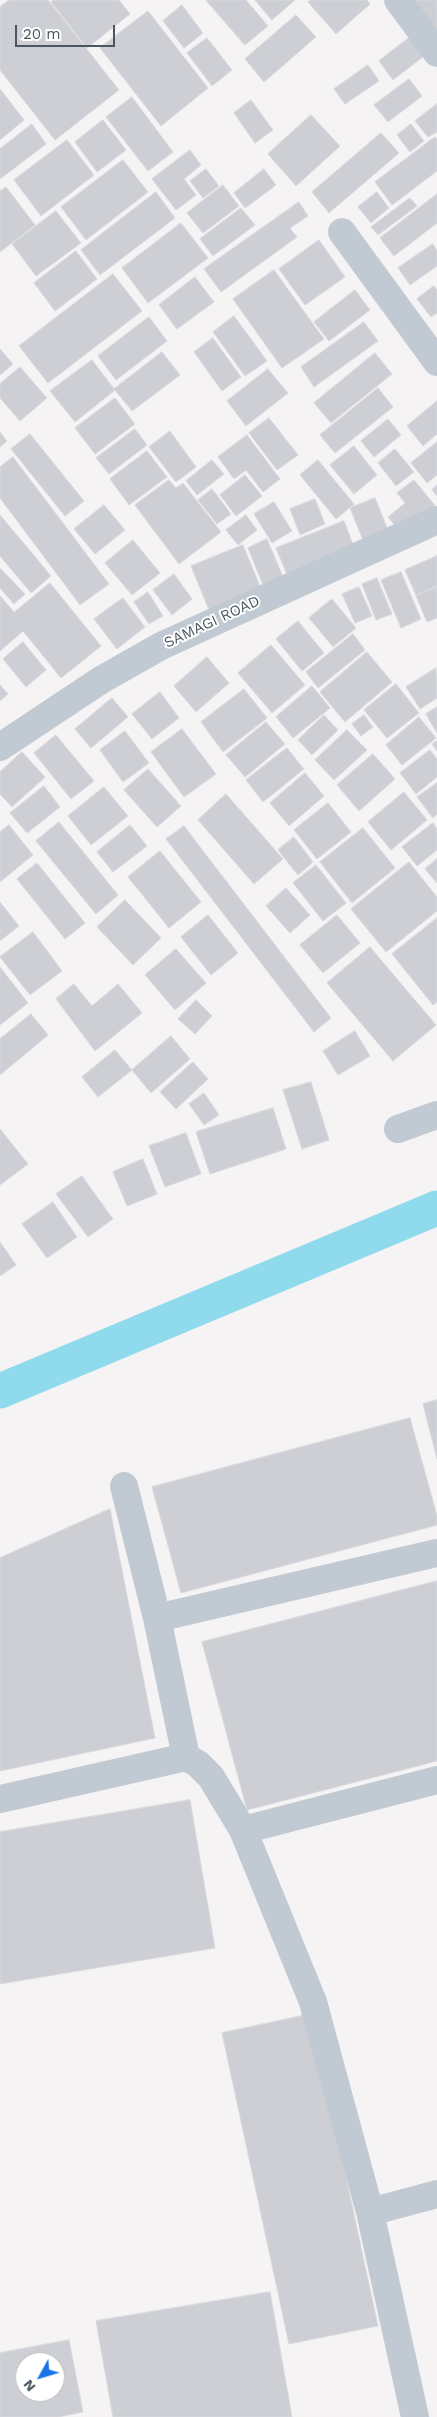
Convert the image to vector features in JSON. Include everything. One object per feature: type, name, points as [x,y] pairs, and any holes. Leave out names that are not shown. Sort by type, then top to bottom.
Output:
[{"type":"street","points":[[398,0],[437,53]]},
{"type":"street","points":[[342,232],[437,362]]},
{"type":"street","name":"SAMAGI ROAD","points":[[0,747],[101,680],[161,646],[437,520]]},
{"type":"street","points":[[398,1129],[437,1115]]},
{"type":"street","points":[[124,1486],[157,1618],[186,1757]]},
{"type":"street","points":[[157,1618],[437,1553]]},
{"type":"street","points":[[0,1799],[186,1757],[198,1764],[211,1777],[243,1830],[313,2002],[370,2212],[415,2417]]},
{"type":"street","points":[[243,1830],[437,1780]]},
{"type":"street","points":[[370,2212],[437,2194]]},
{"type":"building","points":[[9,0],[48,0],[119,90],[55,140],[0,70],[0,7]]},
{"type":"building","points":[[54,0],[119,0],[130,14],[87,48],[51,2]]},
{"type":"building","points":[[206,0],[246,0],[268,26],[245,45]]},
{"type":"building","points":[[255,0],[295,0],[272,20]]},
{"type":"building","points":[[311,0],[367,0],[370,4],[336,34],[308,2]]},
{"type":"building","points":[[404,0],[437,0],[437,44]]},
{"type":"building","points":[[182,5],[203,33],[184,48],[163,21]]},
{"type":"building","points":[[148,11],[208,88],[161,126],[100,48]]},
{"type":"building","points":[[296,15],[316,37],[264,82],[245,59]]},
{"type":"building","points":[[410,37],[424,56],[393,80],[379,61]]},
{"type":"building","points":[[207,38],[232,70],[212,86],[187,53]]},
{"type":"building","points":[[368,65],[379,81],[345,104],[334,89]]},
{"type":"building","points":[[409,79],[422,96],[388,122],[374,105]]},
{"type":"building","points":[[0,89],[24,120],[0,140]]},
{"type":"building","points":[[132,97],[173,152],[148,171],[106,117]]},
{"type":"building","points":[[251,100],[273,130],[255,143],[234,113]]},
{"type":"building","points":[[437,104],[437,132],[428,137],[415,121]]},
{"type":"building","points":[[311,115],[340,146],[296,186],[268,154]]},
{"type":"building","points":[[103,120],[126,150],[97,172],[75,142]]},
{"type":"building","points":[[32,124],[46,144],[0,179],[0,149]]},
{"type":"building","points":[[411,124],[424,141],[410,152],[397,135]]},
{"type":"building","points":[[381,133],[399,153],[329,213],[312,192]]},
{"type":"building","points":[[435,137],[437,139],[437,171],[392,205],[375,182]]},
{"type":"building","points":[[67,140],[94,175],[41,216],[14,180]]},
{"type":"building","points":[[190,150],[201,165],[184,179],[196,195],[176,210],[152,179]]},
{"type":"building","points":[[123,160],[148,192],[86,240],[61,207]]},
{"type":"building","points":[[206,169],[219,186],[203,198],[190,181]]},
{"type":"building","points":[[264,169],[276,185],[245,208],[234,193]]},
{"type":"building","points":[[223,185],[239,206],[203,233],[187,213]]},
{"type":"building","points":[[6,187],[35,225],[0,252],[0,191]]},
{"type":"building","points":[[156,192],[175,218],[100,275],[81,250]]},
{"type":"building","points":[[377,192],[389,208],[371,223],[358,207]]},
{"type":"building","points":[[437,194],[437,223],[394,256],[380,238]]},
{"type":"building","points":[[410,198],[417,206],[378,235],[371,227]]},
{"type":"building","points":[[299,202],[308,216],[290,228],[297,237],[221,292],[204,269]]},
{"type":"building","points":[[241,208],[255,225],[213,256],[200,239]]},
{"type":"building","points":[[56,211],[81,243],[36,276],[12,244]]},
{"type":"building","points":[[181,223],[208,258],[148,303],[122,268]]},
{"type":"building","points":[[319,240],[345,277],[305,305],[279,269]]},
{"type":"building","points":[[433,244],[437,251],[437,266],[410,285],[398,268]]},
{"type":"building","points":[[76,251],[97,279],[55,311],[34,283]]},
{"type":"building","points":[[274,270],[324,339],[282,368],[233,299]]},
{"type":"building","points":[[113,274],[142,311],[48,383],[19,346]]},
{"type":"building","points":[[195,277],[214,302],[177,329],[159,305]]},
{"type":"building","points":[[434,286],[437,290],[437,313],[431,317],[417,299]]},
{"type":"building","points":[[355,290],[370,310],[329,341],[314,322]]},
{"type":"building","points":[[234,316],[267,361],[245,376],[213,332]]},
{"type":"building","points":[[149,317],[167,341],[116,380],[98,356]]},
{"type":"building","points":[[364,322],[378,341],[314,387],[301,367]]},
{"type":"building","points":[[213,338],[241,377],[222,391],[194,352]]},
{"type":"building","points":[[0,349],[13,364],[0,375]]},
{"type":"building","points":[[162,352],[180,375],[132,411],[114,389]]},
{"type":"building","points":[[375,353],[392,374],[331,423],[314,403]]},
{"type":"building","points":[[92,360],[115,390],[75,422],[50,391]]},
{"type":"building","points":[[20,367],[47,398],[20,421],[0,398],[0,384]]},
{"type":"building","points":[[268,369],[288,393],[246,426],[227,401]]},
{"type":"building","points":[[378,388],[393,407],[335,453],[320,435]]},
{"type":"building","points":[[115,398],[135,424],[95,454],[75,428]]},
{"type":"building","points":[[437,401],[437,434],[423,446],[407,426]]},
{"type":"building","points":[[269,418],[298,455],[277,470],[249,433]]},
{"type":"building","points":[[388,419],[401,435],[374,457],[361,441]]},
{"type":"building","points":[[135,429],[147,445],[109,474],[96,458]]},
{"type":"building","points":[[170,431],[196,467],[176,482],[149,447]]},
{"type":"building","points":[[0,432],[7,441],[0,447]]},
{"type":"building","points":[[30,434],[84,501],[65,516],[11,449]]},
{"type":"building","points":[[247,435],[280,479],[263,492],[246,470],[234,479],[218,457]]},
{"type":"building","points":[[437,442],[437,475],[427,483],[411,463]]},
{"type":"building","points":[[354,446],[377,475],[354,494],[330,465]]},
{"type":"building","points":[[395,449],[414,472],[396,486],[378,463]]},
{"type":"building","points":[[147,451],[167,477],[129,505],[110,479]]},
{"type":"building","points":[[13,457],[109,584],[80,605],[0,498],[0,467]]},
{"type":"building","points":[[212,460],[224,474],[197,495],[186,481]]},
{"type":"building","points":[[318,460],[354,504],[336,519],[300,475]]},
{"type":"building","points":[[245,475],[262,496],[236,516],[220,495]]},
{"type":"building","points":[[169,480],[176,488],[183,483],[221,532],[179,564],[135,505]]},
{"type":"building","points":[[414,480],[437,508],[403,535],[388,517],[405,503],[397,493]]},
{"type":"building","points":[[437,485],[437,496],[432,490]]},
{"type":"building","points":[[212,489],[231,514],[217,524],[198,500]]},
{"type":"building","points":[[375,498],[390,535],[365,545],[350,508]]},
{"type":"building","points":[[315,499],[325,524],[300,535],[290,509]]},
{"type":"building","points":[[274,502],[292,531],[272,543],[254,514]]},
{"type":"building","points":[[104,505],[125,530],[95,554],[74,529]]},
{"type":"building","points":[[0,515],[51,576],[31,593],[0,556]]},
{"type":"building","points":[[246,515],[257,530],[238,545],[226,530]]},
{"type":"building","points":[[344,521],[355,550],[288,577],[276,548]]},
{"type":"building","points":[[267,539],[283,577],[263,585],[248,548]]},
{"type":"building","points":[[133,540],[160,573],[132,595],[105,563]]},
{"type":"building","points":[[243,545],[261,589],[209,610],[191,566]]},
{"type":"building","points":[[437,556],[437,586],[416,595],[405,570]]},
{"type":"building","points":[[0,568],[25,594],[14,604],[0,588]]},
{"type":"building","points":[[401,572],[421,619],[401,628],[381,580]]},
{"type":"building","points":[[174,574],[192,599],[172,615],[153,590]]},
{"type":"building","points":[[377,578],[392,614],[376,620],[362,584]]},
{"type":"building","points":[[50,583],[101,646],[61,678],[23,631],[0,651],[0,596],[14,612]]},
{"type":"building","points":[[359,587],[372,616],[355,623],[342,594]]},
{"type":"building","points":[[437,587],[437,618],[427,622],[416,596]]},
{"type":"building","points":[[148,592],[163,616],[149,624],[134,602]]},
{"type":"building","points":[[123,598],[145,627],[117,649],[94,619]]},
{"type":"building","points":[[332,599],[356,628],[333,647],[309,618]]},
{"type":"building","points":[[298,621],[324,653],[302,671],[276,639]]},
{"type":"building","points":[[353,634],[365,650],[318,688],[306,672]]},
{"type":"building","points":[[23,642],[46,670],[26,687],[3,659]]},
{"type":"building","points":[[271,645],[305,685],[272,713],[238,673]]},
{"type":"building","points":[[367,652],[392,682],[345,722],[320,692]]},
{"type":"building","points":[[207,657],[229,683],[196,712],[174,686]]},
{"type":"building","points":[[436,668],[437,698],[420,709],[406,687]]},
{"type":"building","points":[[396,684],[419,713],[387,738],[364,710]]},
{"type":"building","points":[[0,685],[8,694],[0,701]]},
{"type":"building","points":[[312,686],[330,708],[293,738],[276,717]]},
{"type":"building","points":[[244,689],[267,718],[223,752],[201,722]]},
{"type":"building","points":[[160,692],[179,718],[152,739],[132,714]]},
{"type":"building","points":[[112,698],[128,717],[91,748],[75,729]]},
{"type":"building","points":[[437,707],[437,733],[426,714]]},
{"type":"building","points":[[324,715],[338,730],[312,755],[298,740]]},
{"type":"building","points":[[364,715],[373,727],[361,736],[352,724]]},
{"type":"building","points":[[419,717],[436,738],[402,765],[386,745]]},
{"type":"building","points":[[266,722],[285,744],[245,777],[226,755]]},
{"type":"building","points":[[182,729],[216,774],[184,797],[151,752]]},
{"type":"building","points":[[347,730],[367,750],[334,780],[315,760]]},
{"type":"building","points":[[125,731],[149,763],[123,782],[100,750]]},
{"type":"building","points":[[56,735],[94,781],[71,799],[34,753]]},
{"type":"building","points":[[437,741],[437,751],[432,744]]},
{"type":"building","points":[[287,748],[304,769],[263,802],[246,780]]},
{"type":"building","points":[[430,750],[437,759],[437,777],[416,794],[400,773]]},
{"type":"building","points":[[22,752],[45,777],[12,807],[0,794],[0,772]]},
{"type":"building","points":[[373,754],[395,779],[359,811],[337,785]]},
{"type":"building","points":[[148,769],[181,806],[157,827],[124,790]]},
{"type":"building","points":[[305,773],[324,796],[289,826],[270,803]]},
{"type":"building","points":[[437,783],[437,814],[433,818],[417,797]]},
{"type":"building","points":[[44,786],[60,807],[27,833],[10,813]]},
{"type":"building","points":[[104,787],[128,816],[91,845],[68,816]]},
{"type":"building","points":[[404,792],[427,820],[391,850],[368,822]]},
{"type":"building","points":[[226,794],[283,859],[254,884],[198,820]]},
{"type":"building","points":[[328,803],[351,832],[317,859],[294,830]]},
{"type":"building","points":[[59,822],[118,895],[96,914],[36,841]]},
{"type":"building","points":[[433,823],[437,829],[437,850],[417,866],[402,847]]},
{"type":"building","points":[[9,825],[33,855],[0,882],[0,832]]},
{"type":"building","points":[[130,825],[147,846],[113,872],[97,852]]},
{"type":"building","points":[[184,826],[331,1018],[314,1032],[166,839]]},
{"type":"building","points":[[363,828],[395,868],[352,903],[320,862]]},
{"type":"building","points":[[294,837],[313,862],[298,875],[278,850]]},
{"type":"building","points":[[160,851],[201,902],[169,928],[128,877]]},
{"type":"building","points":[[437,859],[437,883],[425,869]]},
{"type":"building","points":[[409,862],[437,897],[437,911],[386,952],[351,909]]},
{"type":"building","points":[[37,863],[85,923],[65,939],[17,879]]},
{"type":"building","points":[[316,865],[346,903],[323,921],[293,883]]},
{"type":"building","points":[[286,888],[310,915],[290,933],[266,906]]},
{"type":"building","points":[[125,900],[161,938],[133,965],[97,927]]},
{"type":"building","points":[[0,902],[19,926],[0,941]]},
{"type":"building","points":[[208,915],[238,953],[211,975],[181,937]]},
{"type":"building","points":[[337,915],[360,943],[323,973],[300,945]]},
{"type":"building","points":[[437,918],[437,1002],[433,1005],[392,954]]},
{"type":"building","points":[[33,932],[62,971],[30,995],[0,957]]},
{"type":"building","points":[[370,947],[436,1025],[393,1061],[327,983]]},
{"type":"building","points":[[176,949],[206,983],[175,1010],[145,975]]},
{"type":"building","points":[[0,967],[28,1003],[0,1025]]},
{"type":"building","points":[[74,984],[92,1006],[118,984],[142,1013],[95,1051],[56,999]]},
{"type":"building","points":[[196,1000],[212,1016],[195,1034],[178,1019]]},
{"type":"building","points":[[31,1014],[48,1035],[0,1075],[0,1039]]},
{"type":"building","points":[[355,1031],[370,1056],[338,1075],[323,1051]]},
{"type":"building","points":[[171,1036],[190,1059],[151,1093],[132,1070]]},
{"type":"building","points":[[115,1050],[132,1070],[98,1097],[82,1077]]},
{"type":"building","points":[[193,1062],[208,1079],[176,1109],[160,1092]]},
{"type":"building","points":[[311,1082],[329,1140],[302,1149],[283,1090]]},
{"type":"building","points":[[204,1093],[219,1115],[204,1125],[189,1104]]},
{"type":"building","points":[[273,1108],[286,1149],[210,1174],[196,1132]]},
{"type":"building","points":[[0,1129],[28,1164],[0,1185]]},
{"type":"building","points":[[186,1133],[201,1174],[165,1187],[149,1146]]},
{"type":"building","points":[[143,1159],[157,1194],[127,1206],[113,1172]]},
{"type":"building","points":[[82,1176],[113,1219],[88,1237],[56,1194]]},
{"type":"building","points":[[53,1202],[77,1237],[47,1258],[22,1224]]},
{"type":"building","points":[[0,1242],[16,1265],[0,1276]]},
{"type":"building","points":[[437,1400],[437,1459],[423,1404]]},
{"type":"building","points":[[410,1418],[437,1516],[437,1525],[181,1593],[152,1487]]},
{"type":"building","points":[[110,1509],[155,1738],[0,1771],[0,1558]]},
{"type":"building","points":[[437,1581],[437,1761],[247,1810],[202,1642]]},
{"type":"building","points":[[190,1800],[215,1948],[0,1984],[0,1832]]},
{"type":"building","points":[[311,2014],[378,2326],[289,2344],[222,2033]]},
{"type":"building","points":[[270,2292],[292,2417],[113,2417],[96,2321]]},
{"type":"building","points":[[69,2340],[83,2412],[58,2417],[0,2417],[0,2353]]},
{"type":"waterway","points":[[0,1391],[437,1208]]}]
